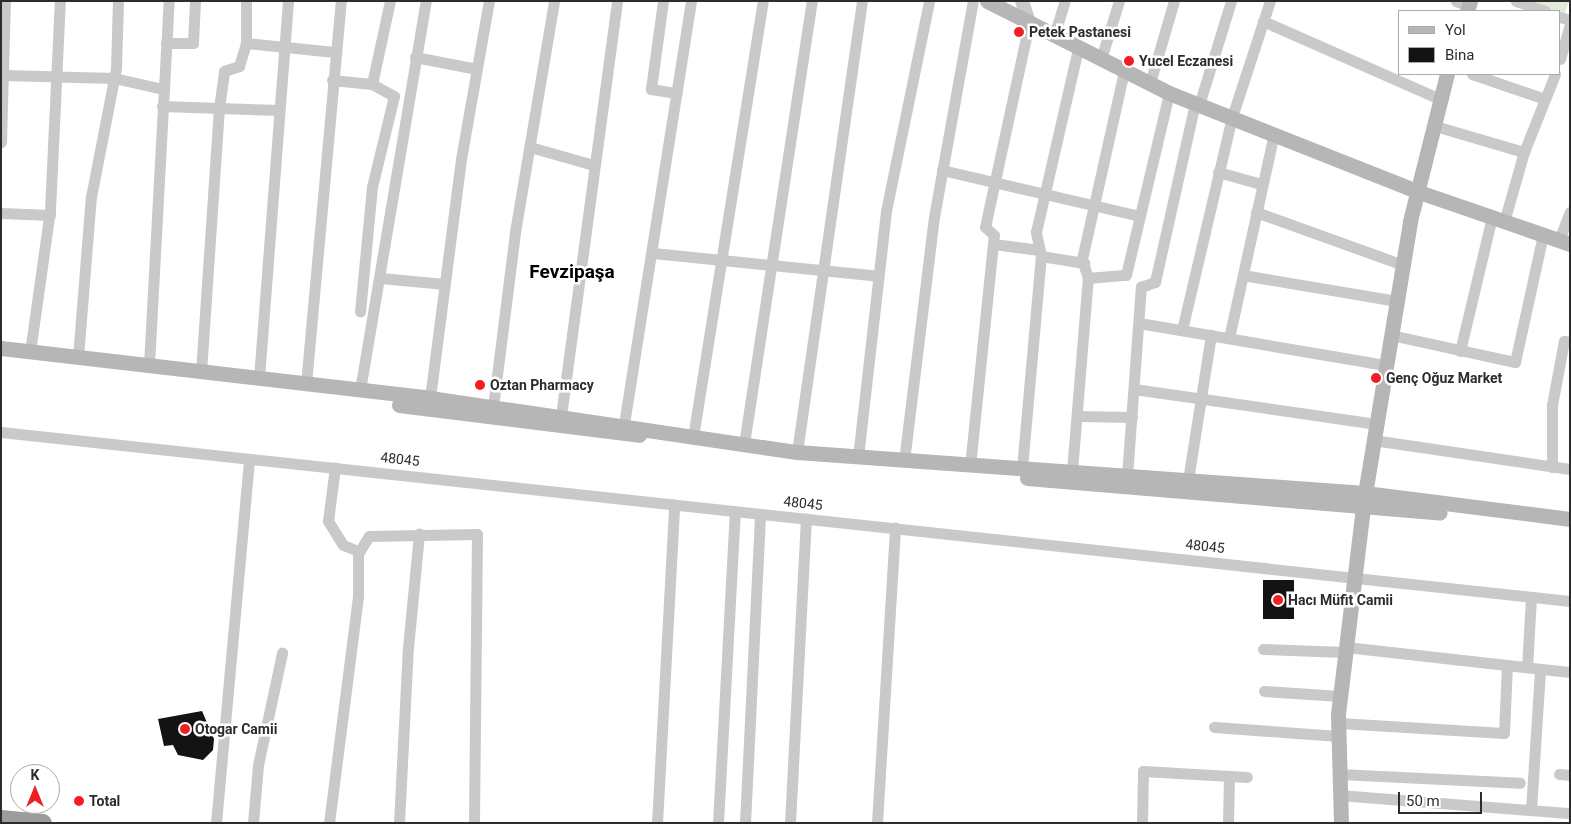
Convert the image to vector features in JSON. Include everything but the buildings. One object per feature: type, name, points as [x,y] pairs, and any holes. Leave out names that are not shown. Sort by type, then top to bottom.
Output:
[{"type":"highway","points":[[1,819],[44,823]]},
{"type":"main road","points":[[987,1],[1150,84],[1197,104],[1419,192],[1565,242]]},
{"type":"main road","points":[[1341,823],[1339,795],[1340,696],[1364,499],[1403,265],[1448,75]]},
{"type":"main road","points":[[1,348],[430,398],[624,424],[693,437],[797,452],[970,466],[1072,471],[1188,480],[1570,519]]},
{"type":"main road","points":[[1,358],[616,434],[693,437]]},
{"type":"main road","points":[[970,466],[998,476],[1364,499],[1570,526]]},
{"type":"street","points":[[1,142],[5,1]]},
{"type":"street","points":[[30,352],[50,215],[60,1]]},
{"type":"street","points":[[78,357],[91,196],[114,78],[118,1]]},
{"type":"street","points":[[150,366],[162,106],[169,1]]},
{"type":"street","points":[[166,43],[193,43],[195,1]]},
{"type":"street","points":[[201,372],[219,108],[224,71],[239,66],[246,44],[246,1]]},
{"type":"street","points":[[259,378],[288,1]]},
{"type":"street","points":[[306,384],[332,80],[341,1]]},
{"type":"street","points":[[372,84],[390,1],[380,1]]},
{"type":"street","points":[[360,390],[426,1]]},
{"type":"street","points":[[430,398],[445,284],[489,1]]},
{"type":"street","points":[[493,407],[530,147],[554,1]]},
{"type":"street","points":[[561,416],[593,165],[617,1]]},
{"type":"street","points":[[663,1],[651,89],[677,94]]},
{"type":"street","points":[[624,424],[653,253],[691,1]]},
{"type":"street","points":[[693,437],[719,262],[763,1]]},
{"type":"street","points":[[744,444],[812,1]]},
{"type":"street","points":[[797,452],[862,1]]},
{"type":"street","points":[[858,457],[878,276],[929,1]]},
{"type":"street","points":[[904,461],[942,170],[973,1]]},
{"type":"street","points":[[970,466],[994,235],[985,227],[1028,23],[1022,1]]},
{"type":"street","points":[[1054,36],[1065,1]]},
{"type":"street","points":[[1101,59],[1119,1]]},
{"type":"street","points":[[1150,84],[1174,1]]},
{"type":"street","points":[[1127,476],[1142,287],[1155,282],[1197,104],[1231,1]]},
{"type":"street","points":[[1182,330],[1232,117],[1270,1]]},
{"type":"street","points":[[1516,1],[1542,10]]},
{"type":"street","points":[[1263,21],[1442,100]]},
{"type":"street","points":[[1561,55],[1570,22]]},
{"type":"street","points":[[246,44],[284,49],[335,52]]},
{"type":"street","points":[[1022,468],[1040,253],[1036,232],[1078,48]]},
{"type":"street","points":[[415,57],[477,69]]},
{"type":"street","points":[[1072,471],[1088,278],[1084,263],[1124,70]]},
{"type":"street","points":[[3,75],[114,78],[163,89]]},
{"type":"street","points":[[1475,75],[1545,99]]},
{"type":"street","points":[[1460,351],[1498,219],[1555,75]]},
{"type":"street","points":[[332,80],[372,84],[394,96],[372,187],[360,311]]},
{"type":"street","points":[[1088,278],[1126,275],[1169,92]]},
{"type":"street","points":[[162,106],[279,110]]},
{"type":"street","points":[[1435,126],[1524,152]]},
{"type":"street","points":[[1229,338],[1261,184],[1274,134]]},
{"type":"street","points":[[530,147],[593,165]]},
{"type":"street","points":[[942,170],[1046,191],[1140,216]]},
{"type":"street","points":[[1218,172],[1261,184]]},
{"type":"street","points":[[1256,212],[1403,265]]},
{"type":"street","points":[[1565,242],[1570,212]]},
{"type":"street","points":[[1,213],[50,215]]},
{"type":"street","points":[[1391,335],[1515,362],[1543,235]]},
{"type":"street","points":[[993,244],[1084,263]]},
{"type":"street","points":[[653,253],[719,262],[878,276]]},
{"type":"street","points":[[1243,275],[1397,301]]},
{"type":"street","points":[[380,278],[445,284]]},
{"type":"street","points":[[1139,323],[1386,364]]},
{"type":"street","points":[[1188,480],[1211,335]]},
{"type":"street","points":[[1552,467],[1552,405],[1564,341],[1570,342]]},
{"type":"street","points":[[1134,389],[1376,424]]},
{"type":"street","points":[[1078,416],[1132,417]]},
{"type":"street","name":"48045","points":[[1,432],[1570,601]]},
{"type":"street","points":[[1373,440],[1570,469]]},
{"type":"street","points":[[216,823],[249,460]]},
{"type":"street","points":[[335,467],[328,521],[343,545],[358,554]]},
{"type":"street","points":[[656,823],[674,504]]},
{"type":"street","points":[[718,823],[735,511]]},
{"type":"street","points":[[745,823],[760,514]]},
{"type":"street","points":[[790,823],[806,518]]},
{"type":"street","points":[[877,823],[895,528]]},
{"type":"street","points":[[399,823],[408,648],[419,534]]},
{"type":"street","points":[[329,823],[358,596],[358,554],[369,536],[477,534],[474,823]]},
{"type":"street","points":[[1527,667],[1531,597]]},
{"type":"street","points":[[1263,650],[1345,649],[1570,672]]},
{"type":"street","points":[[252,823],[258,764],[282,653]]},
{"type":"street","points":[[1214,727],[1504,734],[1507,665]]},
{"type":"street","points":[[1531,810],[1540,669]]},
{"type":"street","points":[[1264,691],[1340,696]]},
{"type":"street","points":[[1142,823],[1143,771],[1247,777]]},
{"type":"street","points":[[1339,774],[1520,782]]},
{"type":"street","points":[[1228,823],[1229,776]]},
{"type":"street","points":[[1339,795],[1570,812]]},
{"type":"green space","points":[[1525,1],[1569,1],[1564,16],[1561,15],[1561,10],[1548,10]]},
{"type":"place","name":"Petek Pastanesi","points":[[1019,32]]},
{"type":"place","name":"Yucel Eczanesi","points":[[1129,61]]},
{"type":"place","name":"Genç Oğuz Market","points":[[1376,378]]},
{"type":"place","name":"Oztan Pharmacy","points":[[480,385]]},
{"type":"place","name":"Hacı Müfit Camii","points":[[1278,600]]},
{"type":"place","name":"Otogar Camii","points":[[185,729]]},
{"type":"place","name":"Total","points":[[79,801]]},
{"type":"district","name":"Fevzipaşa","points":[[572,272]]}]
